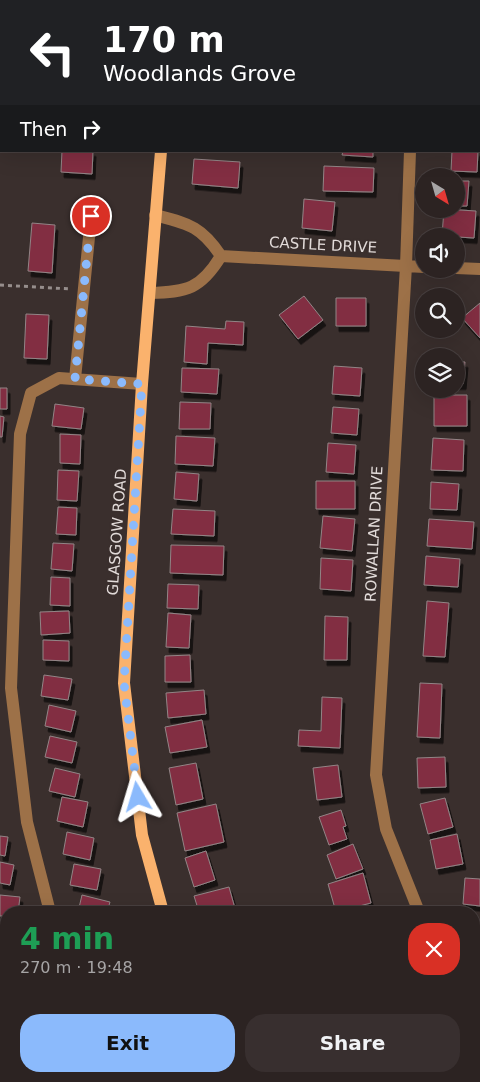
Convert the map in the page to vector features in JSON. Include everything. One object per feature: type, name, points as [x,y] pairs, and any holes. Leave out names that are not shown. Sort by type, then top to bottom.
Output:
[{"type":"main road","name":"GLASGOW ROAD","points":[[161,152],[142,384],[124,683],[142,835],[161,906]]},
{"type":"street","name":"ROWALLAN DRIVE","points":[[410,152],[406,266],[376,775],[386,829],[417,906]]},
{"type":"street","points":[[150,293],[172,292],[199,284],[211,272],[221,256],[201,230],[180,221],[155,215]]},
{"type":"street","points":[[75,379],[91,216]]},
{"type":"street","name":"CASTLE DRIVE","points":[[221,256],[415,266]]},
{"type":"street","points":[[465,268],[480,269]]},
{"type":"street","points":[[48,906],[27,822],[11,688],[20,434],[30,393],[59,378],[142,384]]},
{"type":"path","points":[[0,285],[84,290]]},
{"type":"building","points":[[62,152],[93,152],[92,174],[61,172]]},
{"type":"building","points":[[343,152],[373,152],[373,157],[342,155]]},
{"type":"building","points":[[452,152],[478,152],[477,172],[465,172],[465,168],[451,168]]},
{"type":"building","points":[[194,159],[240,162],[238,188],[192,184]]},
{"type":"building","points":[[324,166],[374,168],[373,192],[323,191]]},
{"type":"building","points":[[465,181],[469,181],[467,206],[465,206]]},
{"type":"building","points":[[304,199],[335,202],[332,231],[302,228]]},
{"type":"building","points":[[465,210],[476,211],[474,238],[465,237],[465,228],[443,228],[443,218],[465,218]]},
{"type":"building","points":[[32,223],[55,225],[52,273],[28,271]]},
{"type":"building","points":[[304,296],[323,320],[298,339],[279,315]]},
{"type":"building","points":[[336,298],[366,298],[366,326],[336,326]]},
{"type":"building","points":[[480,303],[480,338],[465,321],[465,316]]},
{"type":"building","points":[[26,314],[49,315],[47,359],[24,358]]},
{"type":"building","points":[[226,321],[244,322],[243,345],[208,343],[207,364],[184,362],[186,326],[225,329]]},
{"type":"building","points":[[334,366],[362,368],[360,396],[332,394]]},
{"type":"building","points":[[182,368],[219,369],[217,394],[181,392]]},
{"type":"building","points":[[0,388],[7,388],[7,409],[0,409]]},
{"type":"building","points":[[465,395],[467,395],[467,426],[434,426],[434,398],[465,398]]},
{"type":"building","points":[[180,402],[211,403],[210,429],[179,429]]},
{"type":"building","points":[[55,404],[84,408],[81,429],[52,426]]},
{"type":"building","points":[[333,407],[359,409],[357,435],[331,433]]},
{"type":"building","points":[[0,416],[4,417],[2,437],[0,437]]},
{"type":"building","points":[[60,434],[81,435],[80,464],[60,463]]},
{"type":"building","points":[[176,436],[215,438],[213,466],[175,464]]},
{"type":"building","points":[[433,438],[464,440],[463,471],[431,470]]},
{"type":"building","points":[[328,443],[356,445],[354,474],[326,472]]},
{"type":"building","points":[[58,470],[79,471],[77,501],[57,500]]},
{"type":"building","points":[[176,472],[199,474],[197,501],[174,499]]},
{"type":"building","points":[[316,481],[355,481],[355,509],[316,509]]},
{"type":"building","points":[[431,482],[459,484],[457,510],[430,509]]},
{"type":"building","points":[[58,507],[77,508],[76,535],[56,534]]},
{"type":"building","points":[[173,509],[215,511],[214,536],[171,534]]},
{"type":"building","points":[[323,516],[355,519],[352,551],[320,548]]},
{"type":"building","points":[[429,519],[474,522],[472,549],[427,546]]},
{"type":"building","points":[[53,543],[74,544],[72,571],[51,569]]},
{"type":"building","points":[[171,545],[224,546],[223,575],[170,573]]},
{"type":"building","points":[[426,556],[460,559],[458,587],[424,585]]},
{"type":"building","points":[[321,558],[353,560],[351,591],[320,589]]},
{"type":"building","points":[[51,577],[70,578],[70,606],[50,605]]},
{"type":"building","points":[[168,584],[199,585],[198,609],[167,608]]},
{"type":"building","points":[[427,601],[449,603],[445,657],[423,656]]},
{"type":"building","points":[[69,611],[70,633],[41,635],[40,612]]},
{"type":"building","points":[[168,613],[191,615],[189,648],[166,647]]},
{"type":"building","points":[[325,616],[348,617],[347,660],[324,660]]},
{"type":"building","points":[[43,640],[69,641],[69,661],[43,660]]},
{"type":"building","points":[[190,655],[191,682],[165,682],[165,656]]},
{"type":"building","points":[[44,675],[72,679],[68,700],[41,696]]},
{"type":"building","points":[[420,683],[442,684],[440,738],[417,737]]},
{"type":"building","points":[[204,690],[206,714],[168,718],[166,693]]},
{"type":"building","points":[[322,697],[342,698],[340,748],[298,746],[299,730],[321,731]]},
{"type":"building","points":[[49,705],[76,711],[71,732],[45,726]]},
{"type":"building","points":[[202,720],[207,747],[170,753],[165,727]]},
{"type":"building","points":[[50,736],[77,742],[72,763],[45,757]]},
{"type":"building","points":[[445,757],[446,787],[418,788],[417,758]]},
{"type":"building","points":[[196,763],[203,799],[176,805],[169,768]]},
{"type":"building","points":[[338,765],[342,797],[317,800],[313,768]]},
{"type":"building","points":[[55,768],[80,774],[75,797],[49,791]]},
{"type":"building","points":[[62,797],[88,802],[83,827],[57,821]]},
{"type":"building","points":[[445,798],[453,827],[428,834],[420,804]]},
{"type":"building","points":[[216,804],[224,842],[185,851],[177,813]]},
{"type":"building","points":[[341,810],[346,826],[343,827],[347,839],[329,845],[319,817]]},
{"type":"building","points":[[67,832],[94,838],[90,860],[63,854]]},
{"type":"building","points":[[457,834],[463,864],[436,869],[430,840]]},
{"type":"building","points":[[0,836],[8,837],[5,856],[0,855]]},
{"type":"building","points":[[353,844],[363,869],[336,879],[327,855]]},
{"type":"building","points":[[206,851],[215,880],[194,887],[185,858]]},
{"type":"building","points":[[0,862],[14,865],[10,885],[0,883]]},
{"type":"building","points":[[74,864],[101,869],[97,890],[70,885]]},
{"type":"building","points":[[363,873],[371,903],[359,906],[334,906],[328,884]]},
{"type":"building","points":[[465,878],[480,879],[480,906],[463,904]]},
{"type":"building","points":[[229,887],[234,906],[197,906],[194,896]]},
{"type":"building","points":[[0,895],[20,897],[19,906],[0,906]]},
{"type":"building","points":[[82,895],[110,902],[109,906],[79,906]]},
{"type":"route","points":[[91,216],[75,379],[142,384],[124,683],[138,797]]}]
